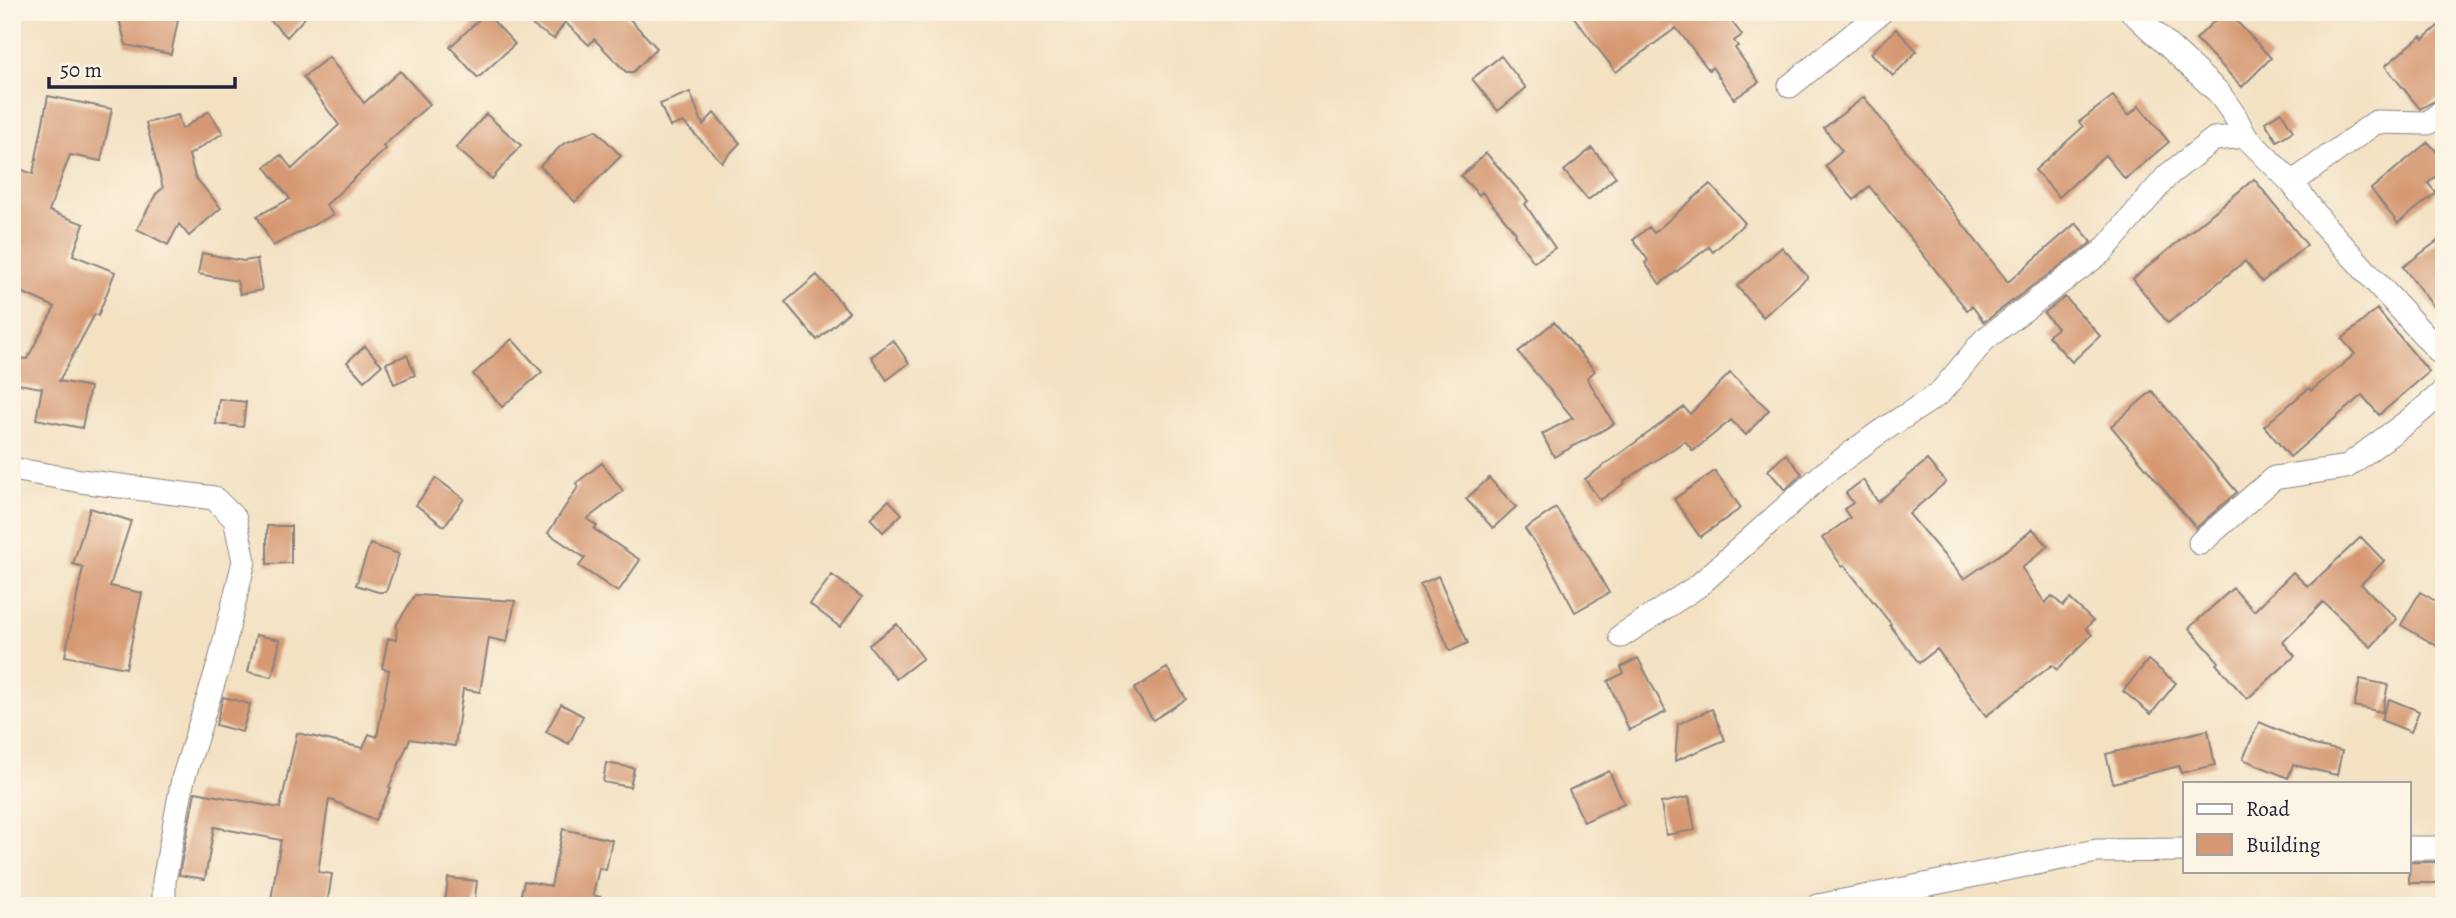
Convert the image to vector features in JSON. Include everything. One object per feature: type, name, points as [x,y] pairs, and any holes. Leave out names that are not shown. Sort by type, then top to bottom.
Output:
[{"type":"street","points":[[1790,86],[1881,12]]},
{"type":"street","points":[[2132,12],[2218,92],[2245,136],[2292,183],[2324,225],[2444,357]]},
{"type":"street","points":[[2292,183],[2376,122],[2428,123],[2444,110]]},
{"type":"street","points":[[1621,636],[1698,586],[1822,475],[1877,434],[1939,394],[1985,339],[2103,251],[2168,176],[2214,139],[2245,136]]},
{"type":"street","points":[[2200,543],[2274,478],[2346,467],[2444,391]]},
{"type":"street","points":[[12,469],[80,481],[214,498],[235,519],[244,561],[219,661],[183,779],[164,881],[164,906]]},
{"type":"street","points":[[2410,848],[2444,848]]},
{"type":"street","points":[[1818,906],[2097,851],[2183,850]]},
{"type":"building","points":[[117,12],[135,12],[178,20],[171,54],[126,45]]},
{"type":"building","points":[[262,12],[310,12],[287,37]]},
{"type":"building","points":[[541,12],[623,12],[657,48],[633,72],[626,72],[594,39],[589,45],[565,22],[554,39],[533,26]]},
{"type":"building","points":[[1570,12],[1724,12],[1742,35],[1734,41],[1738,46],[1735,48],[1759,82],[1734,99],[1712,67],[1709,70],[1676,28],[1616,72]]},
{"type":"building","points":[[2223,12],[2228,12],[2271,58],[2242,87],[2196,39]]},
{"type":"building","points":[[486,13],[515,44],[478,78],[450,47]]},
{"type":"building","points":[[2444,21],[2444,96],[2420,109],[2385,66]]},
{"type":"building","points":[[1896,29],[1917,51],[1893,76],[1871,53]]},
{"type":"building","points":[[1501,56],[1526,88],[1498,111],[1472,79]]},
{"type":"building","points":[[329,57],[364,103],[400,71],[430,104],[383,146],[386,149],[326,205],[333,215],[273,246],[257,216],[290,199],[265,167],[281,155],[292,169],[339,125],[303,77]]},
{"type":"building","points":[[690,92],[703,125],[714,113],[740,143],[722,162],[683,122],[670,127],[660,104]]},
{"type":"building","points":[[48,96],[112,109],[101,161],[70,155],[49,211],[84,224],[73,255],[115,272],[98,316],[95,314],[59,381],[90,387],[82,428],[36,419],[42,388],[12,383],[12,357],[27,359],[55,307],[12,288],[12,166],[33,174]]},
{"type":"building","points":[[2113,96],[2128,116],[2139,106],[2169,142],[2125,179],[2105,155],[2059,197],[2035,170],[2083,127],[2079,122]]},
{"type":"building","points":[[1864,97],[2008,282],[2076,223],[2092,242],[1984,322],[1972,306],[1967,310],[1869,186],[1854,200],[1825,166],[1842,151],[1824,128]]},
{"type":"building","points":[[209,111],[223,133],[189,155],[195,177],[221,208],[189,236],[179,224],[168,245],[137,229],[156,194],[163,188],[146,123],[178,115],[182,129]]},
{"type":"building","points":[[2281,112],[2293,131],[2277,141],[2265,122]]},
{"type":"building","points":[[486,114],[521,145],[492,179],[456,148]]},
{"type":"building","points":[[596,130],[621,156],[575,202],[540,166],[563,144]]},
{"type":"building","points":[[2428,142],[2444,160],[2444,169],[2428,183],[2436,193],[2398,223],[2371,189]]},
{"type":"building","points":[[1592,148],[1616,177],[1588,200],[1564,171]]},
{"type":"building","points":[[1486,153],[1528,201],[1525,204],[1555,248],[1534,262],[1514,235],[1516,233],[1482,192],[1479,195],[1461,176]]},
{"type":"building","points":[[2254,179],[2307,245],[2262,282],[2245,261],[2168,323],[2133,279]]},
{"type":"building","points":[[1710,184],[1745,223],[1713,252],[1709,247],[1660,284],[1645,263],[1648,260],[1633,240],[1649,227],[1654,233]]},
{"type":"building","points":[[2444,236],[2444,320],[2403,267]]},
{"type":"building","points":[[1782,247],[1808,277],[1763,317],[1737,286]]},
{"type":"building","points":[[202,253],[243,261],[257,259],[262,290],[240,294],[237,281],[198,274]]},
{"type":"building","points":[[817,275],[849,312],[817,340],[785,302]]},
{"type":"building","points":[[2065,297],[2100,336],[2072,362],[2048,336],[2057,328],[2044,313]]},
{"type":"building","points":[[2377,309],[2429,372],[2379,415],[2362,395],[2290,457],[2264,426],[2355,354],[2342,339]]},
{"type":"building","points":[[1554,322],[1595,371],[1587,378],[1614,424],[1554,457],[1542,434],[1573,418],[1518,352]]},
{"type":"building","points":[[512,339],[542,372],[502,407],[473,374]]},
{"type":"building","points":[[893,340],[909,363],[887,380],[871,357]]},
{"type":"building","points":[[365,346],[382,365],[364,381],[347,362]]},
{"type":"building","points":[[407,355],[415,375],[394,384],[386,363]]},
{"type":"building","points":[[1730,373],[1769,410],[1746,435],[1731,420],[1693,451],[1685,441],[1600,500],[1585,479],[1684,407],[1690,414]]},
{"type":"building","points":[[2152,391],[2237,492],[2196,528],[2111,426]]},
{"type":"building","points":[[219,399],[246,402],[243,427],[216,424]]},
{"type":"building","points":[[1786,454],[1802,474],[1785,490],[1768,470]]},
{"type":"building","points":[[1927,460],[1946,482],[1909,514],[1964,579],[2033,529],[2048,546],[2022,568],[2045,603],[2052,596],[2063,606],[2070,599],[2093,621],[2086,628],[2092,635],[2057,670],[2052,665],[1986,716],[1937,649],[1919,663],[1822,538],[1850,518],[1844,509],[1853,503],[1846,493],[1863,480],[1878,502]]},
{"type":"building","points":[[602,463],[623,491],[587,519],[597,526],[594,529],[640,560],[618,592],[579,566],[585,558],[548,533],[578,487],[576,483]]},
{"type":"building","points":[[1715,471],[1741,508],[1700,537],[1674,499]]},
{"type":"building","points":[[436,478],[464,499],[444,526],[416,505]]},
{"type":"building","points":[[1489,478],[1516,507],[1493,528],[1466,499]]},
{"type":"building","points":[[889,500],[902,514],[883,532],[870,518]]},
{"type":"building","points":[[90,508],[131,521],[110,586],[142,593],[126,668],[65,656],[83,567],[73,564]]},
{"type":"building","points":[[1556,508],[1609,593],[1575,612],[1547,560],[1525,529]]},
{"type":"building","points":[[267,526],[291,526],[291,563],[267,564]]},
{"type":"building","points":[[2361,537],[2384,561],[2361,584],[2397,619],[2371,647],[2323,602],[2283,642],[2295,656],[2247,699],[2189,628],[2233,588],[2254,611],[2293,572],[2308,587]]},
{"type":"building","points":[[370,544],[399,554],[386,592],[356,585]]},
{"type":"building","points":[[832,575],[862,597],[840,627],[810,604]]},
{"type":"building","points":[[1438,576],[1468,643],[1450,651],[1420,584]]},
{"type":"building","points":[[2420,592],[2444,606],[2444,635],[2437,646],[2401,625]]},
{"type":"building","points":[[415,595],[515,601],[507,642],[489,638],[480,692],[463,689],[455,746],[410,739],[375,820],[329,799],[318,872],[332,874],[327,906],[270,906],[281,840],[214,827],[205,879],[179,875],[195,792],[280,808],[297,733],[363,748],[369,734],[377,737],[389,670],[382,668],[388,638],[396,640],[397,624]]},
{"type":"building","points":[[897,624],[923,658],[896,679],[869,645]]},
{"type":"building","points":[[256,635],[280,640],[272,677],[248,672]]},
{"type":"building","points":[[1638,658],[1666,712],[1629,730],[1608,681],[1624,673],[1621,667]]},
{"type":"building","points":[[2148,660],[2176,683],[2151,714],[2123,691]]},
{"type":"building","points":[[1167,668],[1186,699],[1153,720],[1134,689]]},
{"type":"building","points":[[2360,679],[2388,685],[2382,712],[2354,706]]},
{"type":"building","points":[[223,697],[250,704],[242,732],[216,725]]},
{"type":"building","points":[[2389,699],[2419,711],[2411,732],[2381,720]]},
{"type":"building","points":[[561,704],[583,716],[569,744],[546,732]]},
{"type":"building","points":[[1712,709],[1725,740],[1675,761],[1678,724]]},
{"type":"building","points":[[2259,722],[2314,745],[2342,751],[2337,775],[2293,765],[2288,778],[2243,759]]},
{"type":"building","points":[[2208,730],[2215,765],[2181,773],[2179,766],[2113,783],[2106,754]]},
{"type":"building","points":[[606,763],[634,768],[630,787],[603,782]]},
{"type":"building","points":[[1609,771],[1624,803],[1584,822],[1569,790]]},
{"type":"building","points":[[1689,797],[1695,830],[1666,835],[1661,803]]},
{"type":"building","points":[[563,829],[612,840],[606,870],[599,868],[593,895],[601,897],[600,906],[531,906],[519,903],[524,881],[551,886]]},
{"type":"building","points":[[2410,862],[2438,862],[2438,883],[2409,883]]},
{"type":"building","points":[[448,878],[477,881],[474,906],[445,906]]}]
